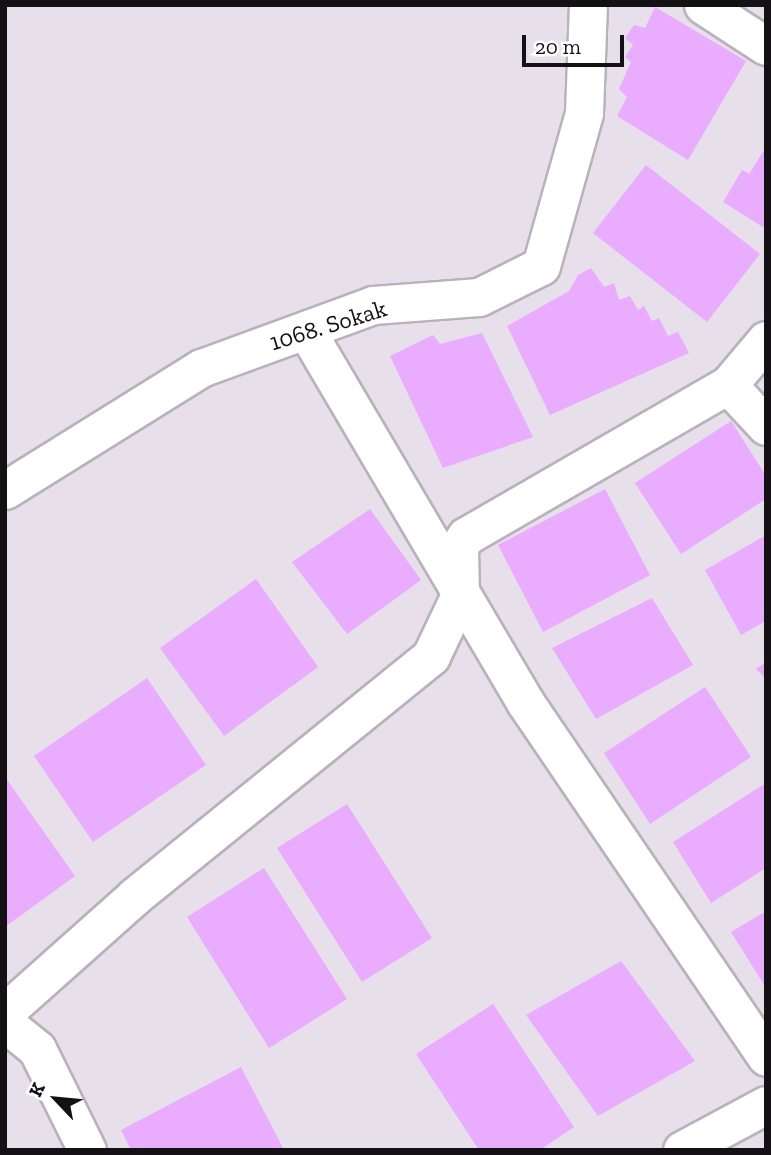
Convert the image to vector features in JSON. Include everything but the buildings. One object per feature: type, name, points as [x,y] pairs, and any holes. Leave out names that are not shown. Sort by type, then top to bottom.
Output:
[{"type":"street","name":"1068. Sokak","points":[[5,490],[201,368],[373,305],[479,297],[541,266],[584,113],[588,5]]},
{"type":"street","points":[[703,5],[766,46]]},
{"type":"street","points":[[306,330],[524,702],[766,1056]]},
{"type":"street","points":[[5,1012],[135,895],[430,656],[460,595],[459,546],[466,536],[728,385],[766,340]]},
{"type":"street","points":[[728,385],[766,426]]},
{"type":"street","points":[[5,1023],[37,1049],[87,1150]]},
{"type":"street","points":[[682,1150],[766,1105]]}]
